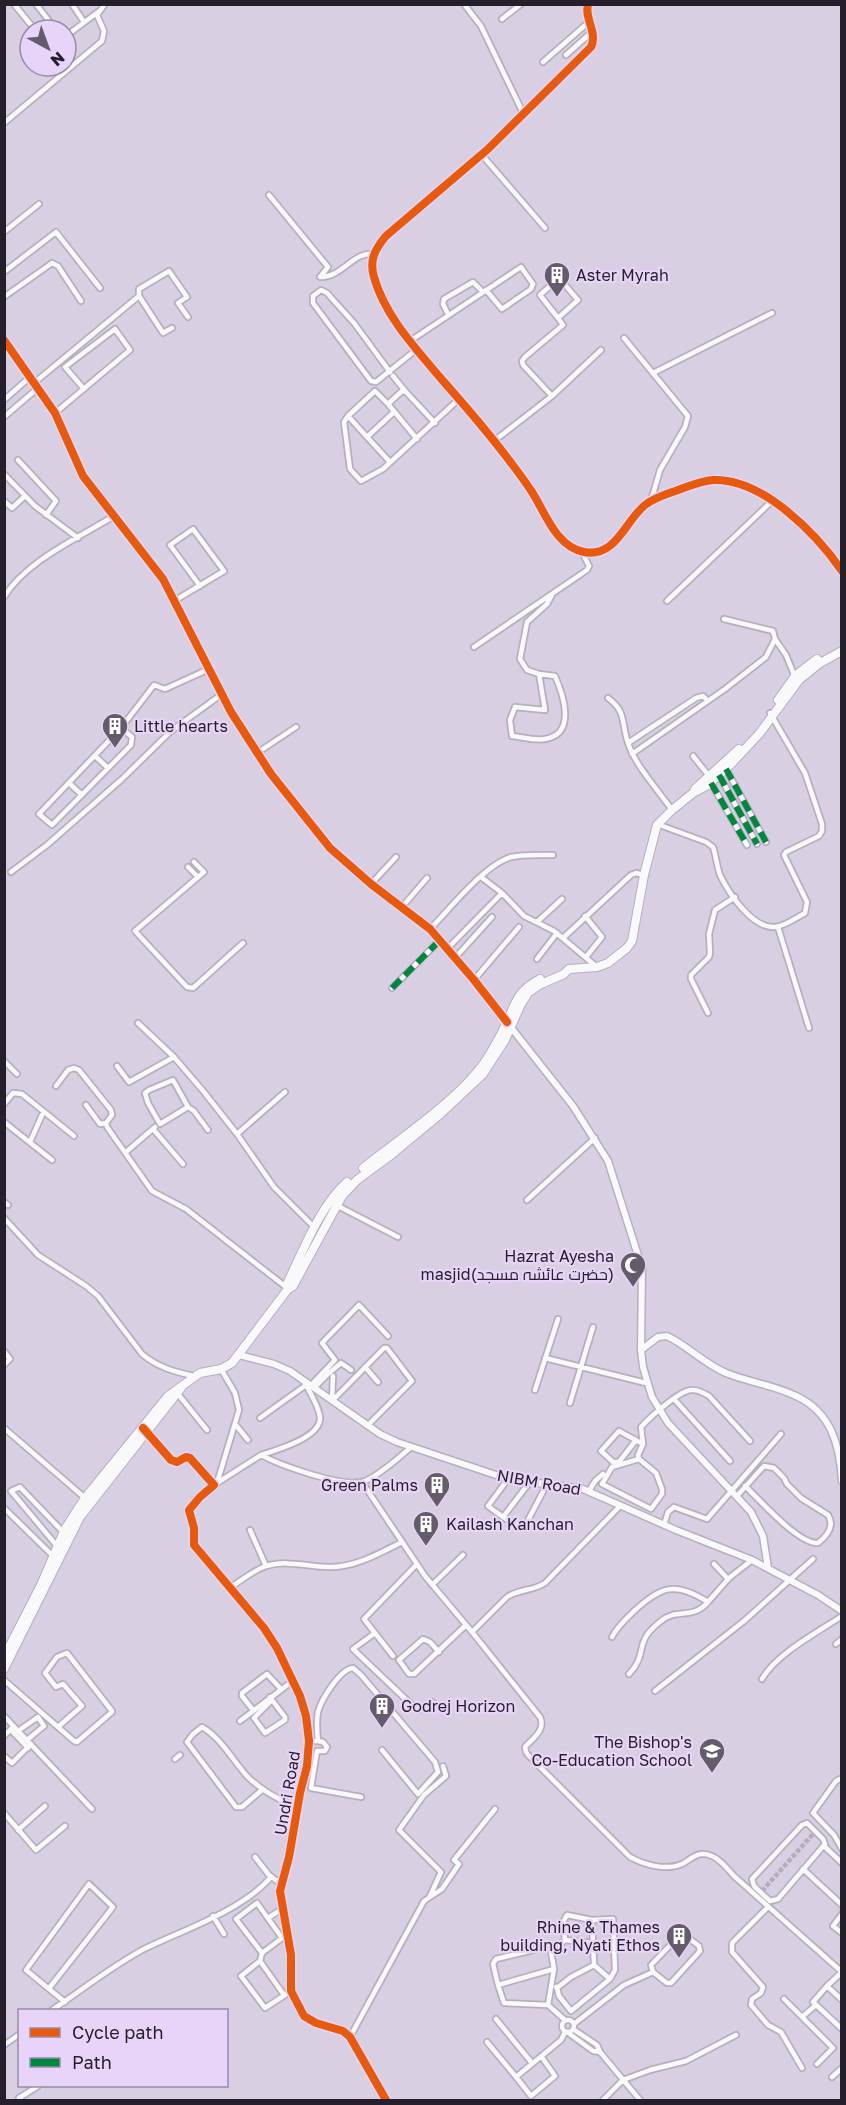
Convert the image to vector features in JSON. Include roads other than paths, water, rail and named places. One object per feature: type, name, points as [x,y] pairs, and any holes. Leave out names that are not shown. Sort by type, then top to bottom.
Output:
[{"type":"highway","points":[[288,1289],[287,1284],[315,1228],[334,1203],[357,1180],[412,1138],[494,1060],[509,1025],[528,993],[569,969],[597,967],[616,958],[632,940],[655,830],[672,810],[693,793],[698,792],[747,748],[797,678],[816,663],[842,649]]},
{"type":"highway","points":[[4,1669],[80,1517],[168,1396],[194,1376],[205,1371],[221,1370],[232,1363],[288,1289],[293,1286],[334,1203]]},
{"type":"highway","points":[[4,1657],[7,1646],[41,1585],[63,1532],[85,1498],[178,1394],[183,1384]]},
{"type":"main road","points":[[509,1025],[553,1080],[595,1138],[608,1161],[640,1259],[642,1278],[640,1350],[646,1383],[659,1411],[735,1493],[757,1521],[768,1568]]},
{"type":"main road","points":[[640,1350],[658,1337],[667,1336],[717,1369],[795,1395],[826,1419],[840,1458],[842,1481]]},
{"type":"main road","name":"NIBM Road","points":[[238,1355],[281,1367],[388,1438],[410,1448],[508,1479],[574,1486],[589,1491],[664,1525],[752,1560],[840,1607]]},
{"type":"street","points":[[14,4],[25,18]]},
{"type":"street","points":[[36,4],[47,18]]},
{"type":"street","points":[[72,4],[84,22]]},
{"type":"street","points":[[78,27],[105,4]]},
{"type":"street","points":[[464,4],[481,26],[523,113]]},
{"type":"street","points":[[502,19],[521,4]]},
{"type":"street","points":[[588,4],[587,13],[594,39],[591,46],[482,155],[386,236],[371,261],[373,276],[381,297],[410,341],[494,441],[528,486],[554,530],[562,539],[582,552],[595,552],[607,548],[625,530],[642,507],[651,501],[702,481],[715,480],[750,487],[772,501],[801,524],[830,554],[842,571]]},
{"type":"street","points":[[78,59],[103,39],[104,31],[97,19],[98,12]]},
{"type":"street","points":[[543,62],[590,21]]},
{"type":"street","points":[[566,55],[592,31]]},
{"type":"street","points":[[4,123],[55,78]]},
{"type":"street","points":[[482,155],[545,228]]},
{"type":"street","points":[[269,195],[328,267],[321,277],[331,276],[363,254],[374,254]]},
{"type":"street","points":[[4,232],[39,204]]},
{"type":"street","points":[[4,272],[56,232],[100,288]]},
{"type":"street","points":[[5,296],[52,263],[58,266],[81,301]]},
{"type":"street","points":[[410,341],[448,314],[484,291],[521,267],[533,284],[531,289],[502,309],[484,291],[473,282],[444,299],[443,304],[448,314]]},
{"type":"street","points":[[172,328],[163,333],[139,296],[139,289],[169,271],[188,297],[178,303],[188,316]]},
{"type":"street","points":[[552,396],[523,365],[522,361],[563,325],[540,295],[559,278],[578,300],[558,318]]},
{"type":"street","points":[[417,349],[391,374],[376,382],[369,380],[314,303],[313,296],[321,290],[327,293],[354,323],[391,374],[435,423]]},
{"type":"street","points":[[4,417],[139,296]]},
{"type":"street","points":[[653,373],[772,313]]},
{"type":"street","points":[[56,413],[130,350],[115,329],[65,367],[84,389]]},
{"type":"street","points":[[624,338],[686,411],[688,420],[660,470],[651,501]]},
{"type":"street","points":[[4,340],[56,413],[79,470],[158,571],[222,694],[257,753],[279,784],[330,848],[370,884],[430,929],[509,1025]]},
{"type":"street","points":[[494,441],[552,396],[601,351]]},
{"type":"street","points":[[4,400],[30,377]]},
{"type":"street","points":[[417,439],[375,391],[344,422],[350,469],[361,482],[390,462],[417,439],[435,423],[459,399]]},
{"type":"street","points":[[388,404],[402,391],[406,392]]},
{"type":"street","points":[[366,437],[394,412]]},
{"type":"street","points":[[348,416],[390,462]]},
{"type":"street","points":[[18,460],[56,501],[46,515]]},
{"type":"street","points":[[4,475],[46,515],[78,538]]},
{"type":"street","points":[[4,501],[12,508],[25,496]]},
{"type":"street","points":[[666,601],[772,501]]},
{"type":"street","points":[[4,597],[30,568],[114,516]]},
{"type":"street","points":[[174,601],[200,586],[224,571],[193,529],[170,545],[200,586]]},
{"type":"street","points":[[474,647],[588,568],[582,552]]},
{"type":"street","points":[[539,675],[545,710],[515,707],[510,720],[512,736],[546,739],[553,737],[564,722],[566,708],[555,676],[539,675],[527,670],[520,659],[527,622],[547,604],[553,592]]},
{"type":"street","points":[[724,619],[772,631],[797,678]]},
{"type":"street","points":[[632,754],[766,657],[775,639]]},
{"type":"street","points":[[122,728],[130,735],[132,744],[52,825],[39,814],[122,728],[154,685],[165,689],[209,669]]},
{"type":"street","points":[[11,872],[54,839],[122,779],[171,731],[222,694]]},
{"type":"street","points":[[628,743],[696,698],[703,696],[708,701]]},
{"type":"street","points":[[608,698],[621,710],[632,754],[672,810]]},
{"type":"street","points":[[655,830],[706,842],[713,847],[719,873],[752,919],[764,927],[778,927],[805,913],[807,902],[784,855],[819,836],[822,824],[805,773],[771,714]]},
{"type":"street","points":[[257,753],[296,727]]},
{"type":"street","points":[[95,756],[108,768]]},
{"type":"street","points":[[693,756],[710,779],[747,845]]},
{"type":"street","points":[[721,771],[766,842]]},
{"type":"street","points":[[721,771],[757,844]]},
{"type":"street","points":[[69,783],[82,795]]},
{"type":"street","points":[[430,929],[495,865],[512,857],[553,855]]},
{"type":"street","points":[[370,884],[396,857]]},
{"type":"street","points":[[194,862],[204,872],[135,931],[187,987],[193,988],[243,943]]},
{"type":"street","points":[[188,867],[198,877]]},
{"type":"street","points":[[563,938],[631,875],[636,873],[644,875]]},
{"type":"street","points":[[481,877],[502,893],[524,916],[557,933],[597,967]]},
{"type":"street","points":[[402,907],[427,878]]},
{"type":"street","points":[[447,949],[502,893]]},
{"type":"street","points":[[708,1013],[691,975],[709,957],[709,934],[715,910],[735,897]]},
{"type":"street","points":[[537,922],[562,899]]},
{"type":"street","points":[[455,958],[492,916]]},
{"type":"street","points":[[585,916],[602,937],[586,957]]},
{"type":"street","points":[[474,980],[519,927]]},
{"type":"street","points":[[778,927],[809,1028]]},
{"type":"street","points":[[537,959],[557,933]]},
{"type":"street","points":[[392,988],[440,940]]},
{"type":"street","points":[[138,1023],[174,1057],[237,1134],[274,1187],[315,1228]]},
{"type":"street","points":[[117,1066],[129,1082],[174,1057]]},
{"type":"street","points":[[4,1061],[17,1074]]},
{"type":"street","points":[[56,1086],[71,1068],[78,1070],[111,1110],[112,1115],[106,1123],[100,1124],[86,1105]]},
{"type":"street","points":[[160,1124],[145,1093],[173,1080],[188,1107],[194,1111],[208,1130]]},
{"type":"street","points":[[237,1134],[285,1092]]},
{"type":"street","points":[[4,1104],[14,1094],[22,1094],[74,1136]]},
{"type":"street","points":[[126,1152],[153,1129],[188,1107]]},
{"type":"street","points":[[30,1142],[42,1115]]},
{"type":"street","points":[[4,1122],[52,1160]]},
{"type":"street","points":[[106,1123],[152,1191],[186,1209],[288,1289]]},
{"type":"street","points":[[153,1129],[183,1164]]},
{"type":"street","points":[[527,1200],[595,1138]]},
{"type":"street","points":[[334,1203],[398,1237]]},
{"type":"street","points":[[4,1218],[38,1255],[98,1296],[149,1360],[165,1368],[194,1376]]},
{"type":"street","points":[[333,1400],[329,1373],[335,1360],[322,1343],[359,1305],[388,1336]]},
{"type":"street","points":[[535,1390],[558,1319]]},
{"type":"street","points":[[570,1403],[593,1327]]},
{"type":"street","points":[[333,1400],[385,1347],[412,1381],[368,1425]]},
{"type":"street","points":[[4,1352],[10,1359],[4,1365]]},
{"type":"street","points":[[546,1358],[646,1383]]},
{"type":"street","points":[[260,1418],[341,1363],[351,1371]]},
{"type":"street","points":[[365,1367],[378,1382]]},
{"type":"street","name":"Undri Road","points":[[216,1484],[239,1410],[238,1399],[221,1370]]},
{"type":"street","name":"Undri Road","points":[[309,1385],[320,1415],[318,1425],[292,1445],[261,1455],[216,1484],[189,1510],[194,1528],[195,1549],[278,1648],[294,1680],[306,1716],[309,1741],[307,1766],[289,1857],[281,1884],[282,1909],[291,1955],[291,1990],[304,2016],[316,2023],[343,2031],[350,2037]]},
{"type":"street","points":[[639,1459],[612,1467],[602,1486],[651,1509],[662,1494],[662,1489],[656,1473],[639,1459],[638,1455],[643,1444],[642,1427],[674,1399],[690,1390],[702,1392],[715,1402],[750,1441]]},
{"type":"street","points":[[178,1394],[207,1430]]},
{"type":"street","points":[[674,1399],[730,1461]]},
{"type":"street","points":[[235,1424],[248,1440]]},
{"type":"street","points":[[4,1428],[85,1498]]},
{"type":"street","points":[[145,1430],[171,1460],[177,1462],[186,1456],[190,1458],[216,1484]]},
{"type":"street","points":[[636,1440],[619,1462],[613,1462],[601,1451],[619,1431],[636,1440],[643,1444]]},
{"type":"street","points":[[735,1493],[781,1434]]},
{"type":"street","points":[[261,1455],[298,1470],[346,1481],[362,1482],[410,1448]]},
{"type":"street","points":[[664,1525],[674,1506],[707,1519],[764,1466],[774,1468],[801,1498],[828,1515],[831,1519],[830,1529],[819,1542],[808,1542],[785,1524],[745,1486]]},
{"type":"street","points":[[589,1491],[603,1474]]},
{"type":"street","points":[[508,1479],[488,1506],[520,1527],[525,1526],[547,1484]]},
{"type":"street","points":[[362,1482],[432,1585],[542,1722],[541,1730],[525,1747],[526,1752],[630,1857],[646,1864],[666,1867],[681,1864],[699,1854],[709,1855],[720,1861],[842,1972],[813,2000],[842,2029]]},
{"type":"street","points":[[503,1517],[529,1483]]},
{"type":"street","points":[[57,1546],[11,1491],[20,1487],[63,1532]]},
{"type":"street","points":[[472,1632],[512,1593],[539,1587],[545,1583],[620,1506]]},
{"type":"street","points":[[4,1508],[53,1556]]},
{"type":"street","points":[[250,1530],[266,1566]]},
{"type":"street","points":[[229,1588],[252,1572],[266,1566],[285,1563],[328,1567],[351,1565],[402,1542]]},
{"type":"street","points":[[432,1585],[463,1555]]},
{"type":"street","points":[[655,1691],[730,1632],[813,1559]]},
{"type":"street","points":[[629,1674],[641,1658],[645,1637],[662,1620],[669,1616],[698,1612],[728,1579],[752,1560]]},
{"type":"street","points":[[393,1656],[364,1619],[417,1564]]},
{"type":"street","points":[[714,1564],[728,1579]]},
{"type":"street","points":[[612,1637],[624,1621],[662,1590],[685,1591],[708,1602]]},
{"type":"street","points":[[762,1679],[782,1657],[842,1616]]},
{"type":"street","points":[[439,1652],[430,1641],[423,1639],[399,1660],[406,1672],[411,1675],[439,1652],[466,1625]]},
{"type":"street","points":[[375,1633],[353,1649],[416,1709],[420,1710],[432,1702]]},
{"type":"street","points":[[836,1644],[842,1639]]},
{"type":"street","points":[[4,1680],[77,1742],[112,1712],[83,1671],[66,1653],[57,1657],[45,1673],[56,1687],[63,1684],[82,1706],[59,1726]]},
{"type":"street","points":[[318,1741],[317,1719],[321,1704],[344,1671],[353,1668],[435,1762],[438,1772],[418,1794],[382,1750]]},
{"type":"street","points":[[253,1710],[242,1693],[267,1674],[281,1689]]},
{"type":"street","points":[[271,1699],[285,1720],[266,1733],[254,1716],[271,1699],[281,1689],[294,1680]]},
{"type":"street","points":[[240,1721],[271,1699]]},
{"type":"street","points":[[4,1716],[92,1809]]},
{"type":"street","points":[[4,1736],[38,1717],[44,1726],[12,1763],[4,1756]]},
{"type":"street","points":[[263,1789],[242,1807],[236,1807],[187,1742],[202,1727],[212,1732],[248,1777],[280,1801],[298,1808]]},
{"type":"street","points":[[17,1728],[29,1742]]},
{"type":"street","points":[[308,1751],[325,1751],[327,1747],[323,1742],[309,1741]]},
{"type":"street","points":[[317,1751],[311,1788],[361,1797]]},
{"type":"street","points":[[429,1898],[441,1872],[399,1830],[424,1795],[446,1776],[443,1766]]},
{"type":"street","points":[[842,1778],[836,1781],[813,1813],[831,1831],[842,1849]]},
{"type":"street","points":[[18,1830],[45,1806]]},
{"type":"street","points":[[386,2100],[350,2037],[424,1901],[442,1889],[459,1864],[454,1860],[495,1809]]},
{"type":"street","points":[[4,1813],[36,1850],[65,1826]]},
{"type":"street","points":[[824,1846],[775,1900],[768,1899],[752,1883],[752,1880],[802,1825],[809,1824],[823,1839],[824,1846],[842,1863]]},
{"type":"street","points":[[823,1839],[831,1831]]},
{"type":"street","points":[[255,1857],[271,1877],[281,1884]]},
{"type":"street","points":[[803,1869],[842,1905]]},
{"type":"street","points":[[54,2009],[134,1955],[248,1898],[262,1888],[271,1877]]},
{"type":"street","points":[[50,1987],[113,1907],[88,1884],[26,1970],[50,1987],[65,2002]]},
{"type":"street","points":[[262,1953],[236,1919],[257,1903],[282,1938],[262,1953],[260,1962],[241,1976],[265,2008],[291,1990]]},
{"type":"street","points":[[768,1907],[730,1947],[763,1987],[761,1993],[752,1999],[751,2005],[768,2025],[781,2032],[802,2068]]},
{"type":"street","points":[[268,1918],[282,1909]]},
{"type":"street","points":[[842,1914],[833,1926],[842,1933]]},
{"type":"street","points":[[213,1916],[224,1934]]},
{"type":"street","points":[[552,1982],[559,1996],[571,2011],[610,1979],[615,1967],[613,1919],[592,1920],[565,1916],[565,1940]]},
{"type":"street","points":[[592,1920],[594,1965],[610,1979]]},
{"type":"street","points":[[836,1920],[842,1924]]},
{"type":"street","points":[[680,1934],[685,1934],[701,1948],[671,1983],[667,1983],[653,1972],[651,1965],[680,1934]]},
{"type":"street","points":[[592,1943],[565,1940],[562,1943],[496,1959],[493,1964],[498,1985],[504,2003],[548,2005],[565,2020],[569,2020],[597,2045],[600,2052],[640,2100]]},
{"type":"street","points":[[548,2005],[554,1969],[550,1946]]},
{"type":"street","points":[[260,1962],[284,1995]]},
{"type":"street","points":[[557,1988],[571,1977],[594,1965]]},
{"type":"street","points":[[498,1985],[554,1969]]},
{"type":"street","points":[[516,2077],[561,2040],[566,2032],[624,1985],[653,1972]]},
{"type":"street","points":[[827,1986],[842,2000]]},
{"type":"street","points":[[784,1999],[833,2048],[817,2064]]},
{"type":"street","points":[[802,2017],[816,2005]]},
{"type":"street","points":[[496,2019],[532,2063]]},
{"type":"street","points":[[565,2020],[561,2027],[566,2032],[593,2051],[600,2052]]},
{"type":"street","points":[[4,2045],[18,2035]]},
{"type":"street","points":[[603,2100],[623,2080],[686,2061],[736,2035]]},
{"type":"street","points":[[487,2042],[531,2096],[555,2076],[541,2056]]},
{"type":"street","points":[[832,2078],[842,2068]]},
{"type":"street","points":[[19,2098],[35,2087]]},
{"type":"tunnel","points":[[762,1891],[814,1833]]},
{"type":"place","name":"Aster Myrah","points":[[557,298]]},
{"type":"place","name":"Little hearts","points":[[115,749]]},
{"type":"place","name":"Hazrat Ayesha masjid(حضرت عائشہ مسجد)","points":[[633,1288]]},
{"type":"place","name":"Green Palms","points":[[437,1508]]},
{"type":"place","name":"Kailash Kanchan","points":[[426,1547]]},
{"type":"place","name":"Godrej Horizon","points":[[382,1729]]},
{"type":"place","name":"The Bishop's Co-Education School","points":[[712,1774]]},
{"type":"place","name":"Rhine & Thames building, Nyati Ethos","points":[[679,1959]]}]
